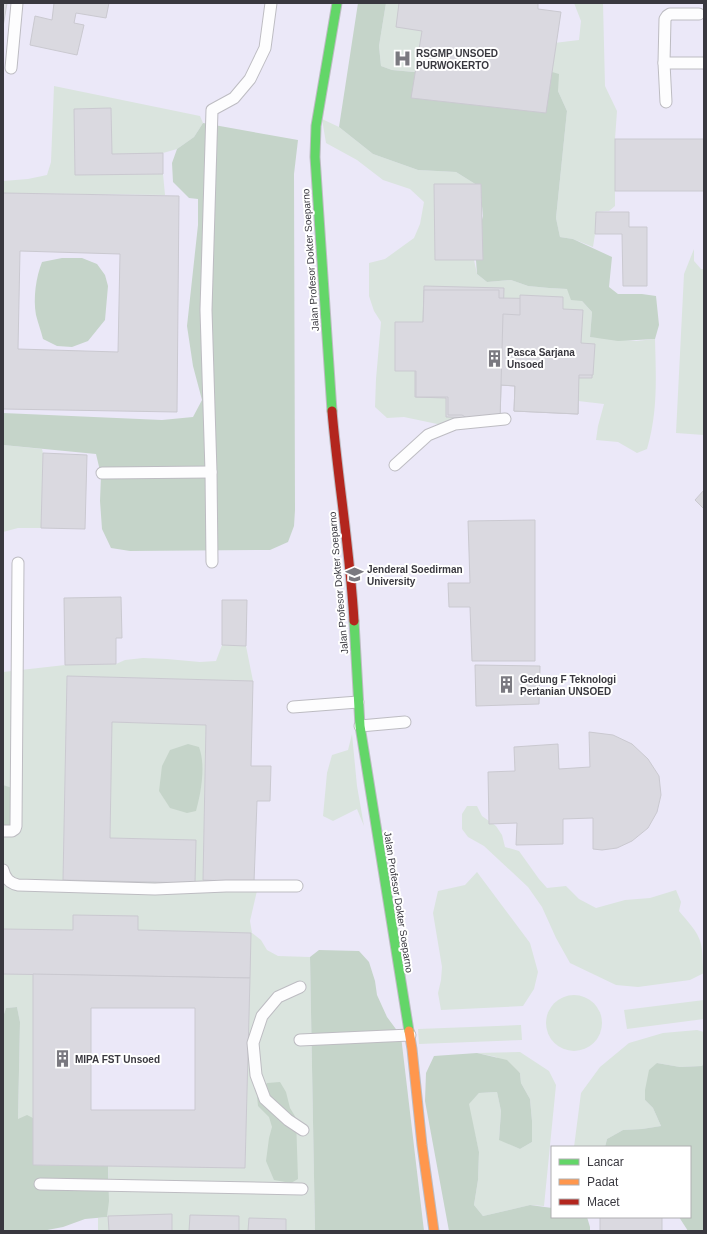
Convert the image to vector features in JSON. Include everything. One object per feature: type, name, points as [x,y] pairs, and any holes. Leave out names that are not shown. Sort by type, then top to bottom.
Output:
[{"type":"street","name":"Jalan Profesor Dokter Soeparno","points":[[337,3],[316,126],[315,156],[329,381],[336,461],[349,560],[360,726],[410,1035],[422,1145],[434,1231]]},
{"type":"lane","points":[[11,68],[17,3]]},
{"type":"lane","points":[[212,562],[206,310],[212,110],[234,98],[250,79],[265,48],[271,3]]},
{"type":"lane","points":[[666,102],[664,63],[666,16],[670,14],[699,14]]},
{"type":"lane","points":[[664,63],[704,63]]},
{"type":"lane","points":[[395,465],[428,436],[455,424],[506,419]]},
{"type":"lane","points":[[102,473],[211,472]]},
{"type":"lane","points":[[3,831],[12,831],[16,826],[18,563]]},
{"type":"lane","points":[[293,707],[358,702]]},
{"type":"lane","points":[[360,726],[405,722]]},
{"type":"lane","points":[[3,870],[6,878],[10,882],[18,885],[155,889],[226,886],[297,886]]},
{"type":"lane","points":[[300,987],[278,997],[262,1016],[253,1043],[256,1075],[265,1099],[288,1120],[303,1130]]},
{"type":"lane","points":[[300,1040],[410,1035]]},
{"type":"lane","points":[[40,1184],[302,1189]]},
{"type":"shaded area","name":"Jenderal Soedirman University","points":[[3,3],[704,3],[704,1231],[3,1231]]},
{"type":"shaded area","points":[[386,3],[513,3],[554,43],[579,40],[581,21],[574,3],[603,3],[605,86],[617,111],[615,139],[615,206],[609,211],[596,212],[593,247],[573,239],[560,237],[556,218],[567,111],[558,91],[436,64],[414,72],[392,70],[381,66],[379,46]]},
{"type":"shaded area","points":[[54,86],[200,116],[203,123],[194,137],[177,149],[163,153],[112,154],[111,108],[74,109],[75,175],[163,174],[165,195],[3,193],[3,181],[28,179],[47,175],[51,162]]},
{"type":"shaded area","points":[[322,119],[339,127],[373,154],[418,170],[456,172],[480,187],[434,184],[436,260],[474,260],[477,274],[487,282],[511,280],[528,286],[567,289],[582,301],[592,312],[590,337],[636,341],[655,339],[655,408],[651,435],[647,449],[637,453],[618,442],[596,440],[604,404],[578,401],[578,414],[514,411],[514,386],[501,385],[500,419],[442,425],[404,417],[387,418],[375,407],[381,322],[374,311],[369,296],[369,263],[385,259],[414,238],[420,224],[424,202],[410,189],[383,180],[357,160],[326,143]]},
{"type":"shaded area","points":[[694,249],[694,261],[701,269],[704,269],[704,435],[676,433],[684,274]]},
{"type":"shaded area","points":[[3,445],[42,449],[41,528],[18,528],[3,532]]},
{"type":"shaded area","points":[[222,645],[246,646],[253,681],[67,676],[63,879],[194,883],[196,840],[110,838],[112,722],[206,725],[203,880],[259,882],[250,921],[252,933],[261,940],[267,950],[278,956],[310,957],[315,1231],[98,1231],[98,1218],[107,1217],[109,1184],[108,1166],[245,1168],[250,933],[138,930],[138,916],[73,915],[73,930],[3,929],[3,672],[65,665],[116,664],[125,660],[143,658],[200,662],[216,661]]},
{"type":"shaded area","points":[[352,734],[357,786],[364,826],[357,809],[333,821],[323,816],[327,773],[332,755],[348,750]]},
{"type":"shaded area","points":[[467,806],[477,806],[482,816],[496,826],[502,835],[505,847],[519,851],[547,888],[566,886],[579,899],[596,908],[625,900],[650,898],[676,890],[681,902],[679,911],[692,926],[700,939],[704,973],[690,980],[638,987],[616,985],[570,963],[556,938],[542,907],[528,887],[484,846],[468,837],[462,829],[462,814]]},
{"type":"shaded area","points":[[477,872],[530,943],[538,972],[534,989],[523,1006],[441,1010],[438,993],[442,967],[433,913],[438,891],[465,885]]},
{"type":"shaded area","points":[[3,974],[33,974],[33,1118],[18,1120],[20,1022],[17,1007],[6,1008],[3,1017]]},
{"type":"shaded area","points":[[568,995],[580,995],[590,999],[598,1007],[602,1017],[602,1029],[598,1039],[590,1047],[580,1051],[568,1051],[558,1047],[550,1039],[546,1029],[546,1017],[550,1007],[558,999]]},
{"type":"shaded area","points":[[704,1000],[704,1019],[627,1029],[624,1010]]},
{"type":"shaded area","points":[[521,1025],[522,1040],[419,1044],[418,1029]]},
{"type":"shaded area","points":[[697,1030],[704,1032],[704,1063],[702,1066],[680,1067],[657,1063],[645,1100],[653,1108],[661,1126],[623,1130],[607,1139],[605,1146],[574,1146],[581,1093],[600,1067],[629,1043],[663,1033]]},
{"type":"shaded area","points":[[520,1052],[549,1071],[556,1085],[544,1206],[530,1205],[483,1216],[474,1205],[478,1180],[479,1152],[468,1104],[479,1093],[497,1092],[501,1111],[499,1139],[520,1149],[532,1142],[532,1121],[530,1099],[521,1083],[520,1073],[496,1057],[477,1053]]},
{"type":"green space","points":[[358,3],[386,3],[379,46],[381,66],[392,70],[414,72],[436,64],[552,72],[559,74],[558,91],[567,111],[556,218],[560,237],[573,239],[612,257],[609,287],[618,294],[642,294],[656,296],[659,325],[655,339],[618,341],[590,337],[592,312],[582,301],[571,300],[567,289],[528,286],[511,280],[487,282],[477,274],[475,246],[483,216],[480,187],[456,172],[418,170],[373,154],[339,127]]},
{"type":"green space","points":[[203,123],[298,140],[294,174],[294,526],[288,542],[270,550],[130,551],[111,548],[102,529],[100,501],[101,475],[96,454],[3,445],[3,413],[162,420],[193,417],[202,400],[193,366],[187,326],[198,225],[198,199],[189,198],[173,182],[172,163],[177,149],[194,137]]},
{"type":"green space","points":[[62,258],[82,258],[97,264],[105,275],[108,286],[105,320],[88,341],[72,347],[57,346],[43,339],[35,308],[38,274],[42,262]]},
{"type":"green space","points":[[188,744],[199,747],[202,771],[200,796],[196,811],[187,813],[170,808],[159,791],[162,766],[170,750]]},
{"type":"green space","points":[[3,785],[12,788],[12,822],[3,835]]},
{"type":"green space","points":[[319,950],[359,951],[369,962],[375,981],[377,995],[387,1017],[401,1036],[424,1231],[315,1231],[310,957]]},
{"type":"green space","points":[[17,1007],[20,1022],[18,1119],[27,1115],[33,1118],[33,1165],[108,1166],[109,1201],[107,1217],[85,1219],[63,1227],[42,1231],[3,1231],[3,1017],[6,1008]]},
{"type":"green space","points":[[477,1053],[507,1060],[520,1073],[521,1083],[530,1099],[532,1142],[520,1149],[499,1140],[501,1111],[497,1092],[479,1093],[469,1104],[479,1152],[478,1180],[474,1205],[483,1216],[530,1205],[551,1208],[551,1218],[587,1218],[590,1231],[449,1231],[425,1101],[426,1073],[434,1056]]},
{"type":"green space","points":[[657,1063],[680,1067],[702,1066],[704,1063],[704,1231],[688,1231],[680,1218],[691,1218],[691,1146],[605,1146],[607,1139],[623,1130],[661,1126],[653,1108],[645,1100],[645,1090],[649,1070]]},
{"type":"green space","points":[[280,1082],[286,1092],[290,1108],[296,1118],[298,1179],[291,1183],[274,1180],[266,1161],[272,1127],[269,1117],[258,1106],[257,1096],[267,1083]]},
{"type":"building","points":[[3,3],[7,3],[3,27]]},
{"type":"building","points":[[54,3],[109,3],[106,18],[76,13],[74,23],[84,25],[77,55],[30,45],[35,16],[52,20]]},
{"type":"building","points":[[399,3],[538,3],[538,9],[561,12],[546,113],[411,98],[422,31],[396,27]]},
{"type":"building","points":[[111,108],[112,154],[163,153],[163,174],[75,175],[74,109]]},
{"type":"building","points":[[615,139],[704,139],[704,191],[615,191]]},
{"type":"building","points":[[434,184],[481,184],[483,260],[435,260]]},
{"type":"building","points":[[3,193],[179,196],[177,412],[3,409]],"holes":[[[20,251],[120,254],[118,352],[18,349]]]},
{"type":"building","points":[[596,212],[629,212],[629,227],[647,227],[647,286],[623,286],[622,234],[595,234]]},
{"type":"building","points":[[424,286],[504,288],[500,419],[446,417],[446,398],[415,397],[415,367],[397,366],[398,327],[423,328]]},
{"type":"building","name":"Pasca Sarjana Unsoed","points":[[424,290],[499,290],[499,298],[562,299],[562,311],[578,311],[578,345],[593,345],[592,378],[578,378],[578,414],[514,411],[515,386],[501,385],[500,419],[467,418],[462,415],[448,415],[448,397],[416,397],[416,371],[395,371],[395,322],[423,322]]},
{"type":"building","points":[[520,295],[563,297],[563,309],[583,310],[581,343],[595,344],[593,375],[579,375],[578,414],[514,411],[515,386],[501,385],[503,314],[520,315]]},
{"type":"building","points":[[43,453],[87,455],[85,529],[41,528]]},
{"type":"building","points":[[704,490],[704,509],[695,500]]},
{"type":"building","points":[[535,520],[535,661],[472,661],[470,607],[449,607],[448,583],[470,583],[468,521]]},
{"type":"building","points":[[121,597],[122,638],[116,638],[116,664],[65,665],[64,598]]},
{"type":"building","points":[[222,600],[247,600],[246,646],[222,645]]},
{"type":"building","name":"Gedung F Teknologi Pertanian UNSOED","points":[[475,665],[540,666],[539,704],[476,706]]},
{"type":"building","points":[[67,676],[253,681],[251,766],[271,766],[270,801],[257,801],[254,882],[203,880],[206,725],[112,722],[110,838],[196,840],[195,883],[63,880]]},
{"type":"building","points":[[589,732],[613,735],[632,744],[648,759],[659,776],[661,795],[657,812],[648,828],[632,841],[617,848],[602,850],[593,849],[593,818],[563,819],[563,844],[516,845],[517,823],[489,824],[488,772],[515,771],[514,747],[558,744],[559,769],[590,767]]},
{"type":"building","points":[[73,915],[138,916],[138,930],[251,933],[250,978],[3,974],[3,929],[73,930]]},
{"type":"building","name":"MIPA FST Unsoed","points":[[33,974],[250,978],[245,1168],[33,1165]],"holes":[[[91,1008],[195,1008],[195,1110],[91,1110]]]},
{"type":"building","points":[[172,1214],[172,1231],[109,1231],[108,1216]]},
{"type":"building","points":[[190,1215],[239,1216],[239,1231],[189,1231]]},
{"type":"building","points":[[249,1218],[286,1219],[286,1231],[248,1231]]},
{"type":"building","points":[[600,1218],[662,1218],[662,1231],[600,1231]]},
{"type":"traffic: fast","points":[[332,411],[315,157],[316,126],[337,3]]},
{"type":"traffic: fast","points":[[354,621],[360,726],[409,1031]]},
{"type":"traffic: slow","points":[[409,1031],[422,1145],[434,1231]]},
{"type":"traffic: jam","points":[[332,411],[350,568],[354,621]]},
{"type":"place","name":"RSGMP UNSOED PURWOKERTO","points":[[403,59]]},
{"type":"place","name":"Pasca Sarjana Unsoed","points":[[494,358]]},
{"type":"place","name":"Jenderal Soedirman University","points":[[354,575]]},
{"type":"place","name":"Gedung F Teknologi Pertanian UNSOED","points":[[507,685]]},
{"type":"place","name":"MIPA FST Unsoed","points":[[62,1059]]}]
